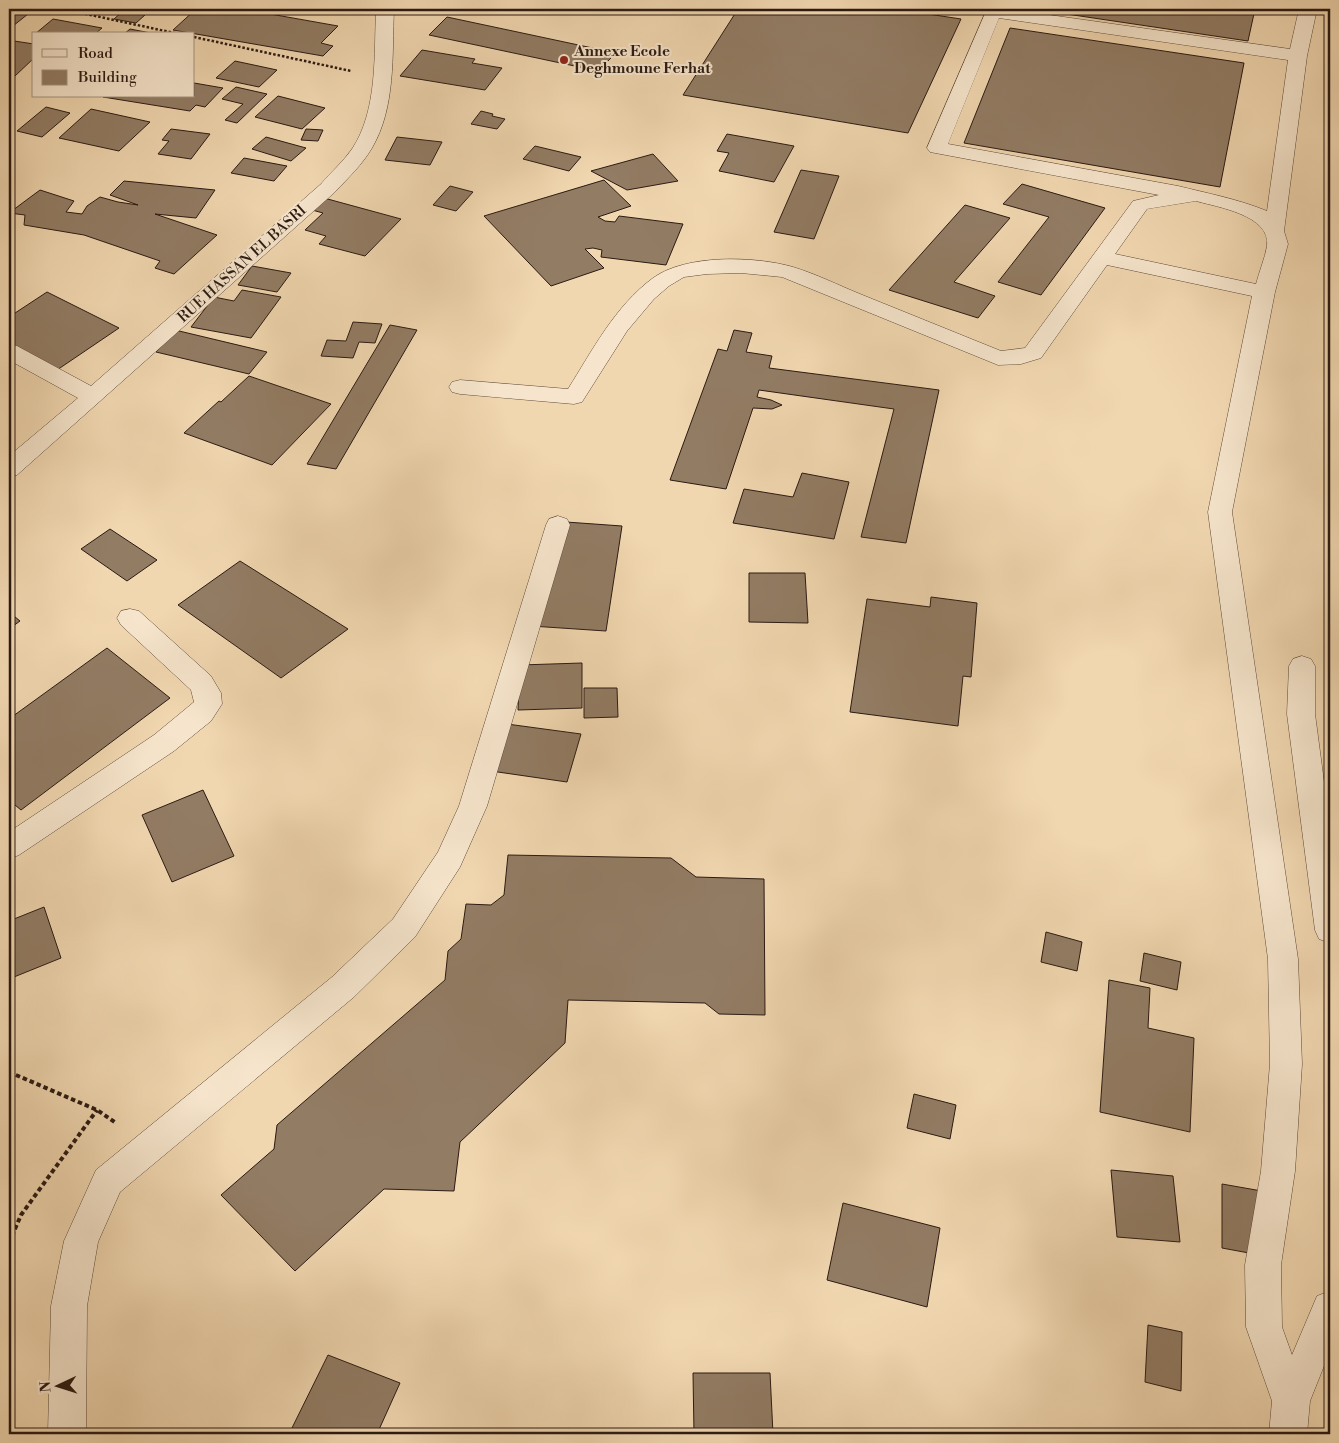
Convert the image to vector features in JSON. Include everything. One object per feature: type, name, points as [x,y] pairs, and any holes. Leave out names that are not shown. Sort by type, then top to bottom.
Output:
[{"type":"street","name":"RUE HASSAN EL BASRI","points":[[9,468],[93,397],[328,188],[362,149],[370,134],[380,95],[385,9]]},
{"type":"street","points":[[1274,231],[1298,56],[1308,9]]},
{"type":"street","points":[[1290,1418],[1264,1327],[1262,1265],[1278,1171],[1286,1064],[1283,959],[1220,512],[1264,292],[1278,244],[1274,231],[1264,217],[1240,207],[1197,195],[937,148],[989,10],[1298,56]]},
{"type":"street","points":[[460,387],[574,397],[631,310],[654,286],[678,272],[719,265],[750,266],[787,272],[998,358],[1021,357],[1033,353],[1140,205],[1170,198],[1197,195]]},
{"type":"street","points":[[1102,258],[1264,292]]},
{"type":"street","points":[[9,351],[93,397]]},
{"type":"street","points":[[67,1434],[69,1306],[81,1240],[108,1181],[350,981],[404,928],[450,858],[473,806],[558,525]]},
{"type":"street","points":[[9,847],[164,743],[201,714],[208,704],[207,693],[202,683],[130,618]]},
{"type":"street","points":[[1302,666],[1301,714],[1330,930]]},
{"type":"street","points":[[1290,1418],[1330,1309]]},
{"type":"path","points":[[63,9],[170,32]]},
{"type":"path","points":[[195,37],[380,77]]},
{"type":"path","points":[[9,1072],[97,1110],[151,1145]]},
{"type":"path","points":[[9,1243],[21,1215],[97,1110]]},
{"type":"building","points":[[196,9],[242,9],[338,26],[321,43],[333,46],[323,56],[195,34],[195,32],[173,30]]},
{"type":"building","points":[[738,9],[895,9],[961,19],[908,133],[683,95]]},
{"type":"building","points":[[1033,9],[1255,9],[1248,41]]},
{"type":"building","points":[[9,10],[28,14],[13,26],[9,25]]},
{"type":"building","points":[[123,11],[145,15],[136,23],[114,19]]},
{"type":"building","points":[[447,17],[616,53],[598,71],[429,35]]},
{"type":"building","points":[[53,19],[102,28],[97,32],[37,32]]},
{"type":"building","points":[[1010,28],[1244,63],[1220,187],[964,143]]},
{"type":"building","points":[[130,29],[146,32],[126,32]]},
{"type":"building","points":[[14,41],[32,44],[32,60],[15,76],[9,75],[9,46]]},
{"type":"building","points":[[422,50],[475,59],[472,63],[502,68],[485,90],[400,76]]},
{"type":"building","points":[[235,61],[277,70],[259,87],[216,78]]},
{"type":"building","points":[[195,83],[223,88],[205,107],[196,105],[190,111],[109,98],[195,98]]},
{"type":"building","points":[[236,87],[267,94],[237,123],[225,120],[243,104],[222,99]]},
{"type":"building","points":[[278,96],[325,108],[302,129],[255,117]]},
{"type":"building","points":[[46,107],[70,113],[42,137],[17,131]]},
{"type":"building","points":[[91,109],[150,122],[119,151],[59,138]]},
{"type":"building","points":[[481,111],[505,119],[497,129],[471,124]]},
{"type":"building","points":[[171,129],[210,134],[191,159],[158,154],[169,141],[162,140]]},
{"type":"building","points":[[306,129],[323,130],[318,141],[301,140]]},
{"type":"building","points":[[727,134],[794,146],[774,182],[719,171],[729,153],[717,151]]},
{"type":"building","points":[[266,137],[306,148],[291,161],[252,149]]},
{"type":"building","points":[[397,137],[442,142],[430,165],[385,160]]},
{"type":"building","points":[[535,146],[581,157],[569,171],[523,159]]},
{"type":"building","points":[[653,154],[678,181],[627,190],[591,171]]},
{"type":"building","points":[[244,158],[287,166],[274,181],[231,173]]},
{"type":"building","points":[[801,170],[839,176],[814,239],[774,232]]},
{"type":"building","points":[[604,180],[631,206],[598,217],[605,221],[615,222],[619,216],[683,224],[666,265],[601,257],[602,250],[585,249],[604,268],[551,286],[484,216]]},
{"type":"building","points":[[124,181],[215,190],[196,218],[155,214],[217,235],[174,274],[155,268],[160,261],[84,235],[24,225],[25,215],[9,213],[40,190],[74,201],[66,212],[82,214],[87,206],[100,197],[138,205],[110,195]]},
{"type":"building","points":[[1022,184],[1105,208],[1041,295],[998,282],[1049,217],[1003,204]]},
{"type":"building","points":[[450,186],[473,192],[456,211],[433,205]]},
{"type":"building","points":[[324,198],[401,219],[365,256],[319,244],[326,236],[305,230],[323,213],[312,210]]},
{"type":"building","points":[[965,205],[1010,218],[954,282],[995,296],[978,318],[889,290]]},
{"type":"building","points":[[252,266],[291,273],[277,292],[238,285]]},
{"type":"building","points":[[242,290],[281,297],[251,338],[191,327],[214,297],[234,301]]},
{"type":"building","points":[[47,292],[119,328],[57,370],[9,344],[9,317]]},
{"type":"building","points":[[353,322],[382,324],[375,343],[359,342],[353,358],[321,356],[327,340],[346,341]]},
{"type":"building","points":[[390,325],[417,330],[336,469],[307,464]]},
{"type":"building","points":[[175,330],[267,352],[249,374],[156,352]]},
{"type":"building","points":[[734,330],[752,333],[746,352],[772,356],[769,368],[939,390],[906,543],[861,537],[894,409],[759,390],[757,397],[782,405],[772,409],[753,408],[726,489],[670,480],[718,349],[727,351]]},
{"type":"building","points":[[249,376],[331,404],[272,465],[184,433]]},
{"type":"building","points":[[802,473],[849,482],[834,539],[733,523],[744,489],[793,497]]},
{"type":"building","points":[[552,521],[622,526],[606,631],[531,626]]},
{"type":"building","points":[[110,529],[157,560],[127,581],[81,549]]},
{"type":"building","points":[[240,561],[348,629],[281,678],[178,605]]},
{"type":"building","points":[[749,573],[805,573],[808,623],[749,622]]},
{"type":"building","points":[[931,597],[977,603],[971,677],[963,676],[958,726],[850,712],[867,599],[930,607]]},
{"type":"building","points":[[9,612],[20,621],[9,629]]},
{"type":"building","points":[[107,648],[170,698],[21,810],[9,800],[9,719]]},
{"type":"building","points":[[582,663],[582,708],[518,710],[520,665]]},
{"type":"building","points":[[584,688],[617,688],[618,717],[584,718]]},
{"type":"building","points":[[507,724],[581,734],[567,782],[491,771]]},
{"type":"building","points":[[203,790],[234,856],[172,882],[142,815]]},
{"type":"building","points":[[508,855],[671,858],[696,877],[764,879],[765,1015],[719,1014],[705,1003],[568,1000],[565,1043],[460,1142],[454,1191],[384,1189],[295,1271],[221,1195],[274,1149],[277,1125],[445,980],[448,951],[461,939],[466,904],[491,905],[504,895]]},
{"type":"building","points":[[44,907],[61,958],[9,979],[9,921]]},
{"type":"building","points":[[1046,932],[1082,942],[1077,971],[1041,962]]},
{"type":"building","points":[[1144,953],[1181,962],[1177,990],[1140,981]]},
{"type":"building","points":[[1109,980],[1150,988],[1148,1028],[1194,1038],[1190,1132],[1100,1112]]},
{"type":"building","points":[[914,1094],[956,1105],[950,1139],[907,1128]]},
{"type":"building","points":[[1111,1170],[1173,1176],[1180,1242],[1117,1237]]},
{"type":"building","points":[[1222,1184],[1273,1193],[1276,1258],[1222,1248]]},
{"type":"building","points":[[843,1203],[940,1228],[927,1307],[827,1280]]},
{"type":"building","points":[[1148,1325],[1182,1332],[1181,1391],[1145,1382]]},
{"type":"building","points":[[328,1355],[400,1383],[377,1434],[289,1434]]},
{"type":"building","points":[[693,1373],[770,1373],[773,1434],[694,1434]]},
{"type":"place","name":"Annexe Ecole Deghmoune Ferhat","points":[[564,60]]}]
